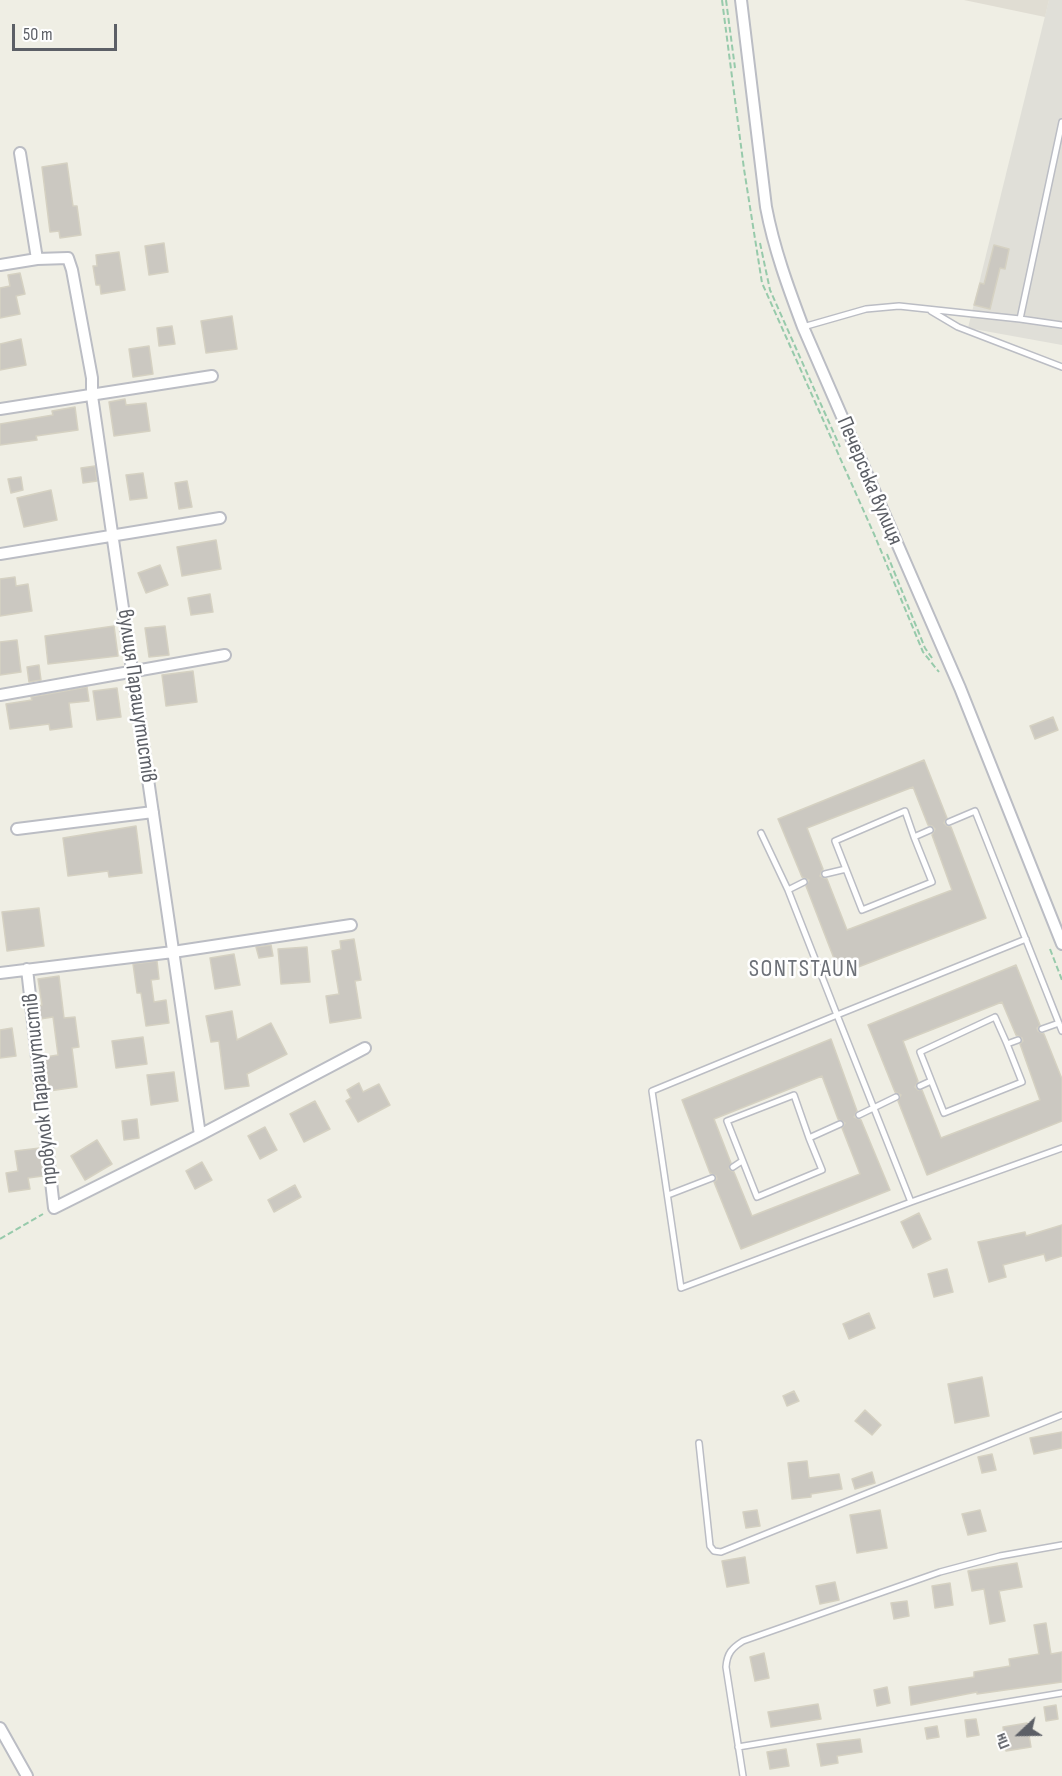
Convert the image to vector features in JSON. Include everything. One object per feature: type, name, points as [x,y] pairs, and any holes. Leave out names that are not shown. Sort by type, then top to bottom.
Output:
[{"type":"street","name":"Печерська вулиця","points":[[741,0],[770,228],[782,274],[960,688],[1062,944]]},
{"type":"street","points":[[0,265],[38,259],[20,153]]},
{"type":"street","name":"вулиця Парашутистів","points":[[38,259],[68,258],[72,270],[92,378],[92,396],[201,1135]]},
{"type":"street","points":[[0,409],[212,376]]},
{"type":"street","points":[[0,554],[220,518]]},
{"type":"street","points":[[0,695],[225,655]]},
{"type":"street","points":[[17,829],[153,812]]},
{"type":"street","points":[[0,973],[173,952],[351,925]]},
{"type":"street","name":"провулок Парашутистів","points":[[27,969],[54,1208]]},
{"type":"street","points":[[54,1208],[201,1135],[365,1048]]},
{"type":"street","points":[[0,1728],[27,1776]]},
{"type":"lane","points":[[1020,319],[1062,123]]},
{"type":"lane","points":[[803,327],[866,309],[899,306],[1062,325]]},
{"type":"lane","points":[[927,309],[958,327],[1062,367]]},
{"type":"lane","points":[[905,811],[914,837],[932,882],[862,910],[835,841],[905,811]]},
{"type":"lane","points":[[949,822],[975,811],[1062,1031]]},
{"type":"lane","points":[[914,837],[930,830]]},
{"type":"lane","points":[[761,833],[788,891],[911,1202]]},
{"type":"lane","points":[[825,874],[846,869]]},
{"type":"lane","points":[[788,891],[804,882]]},
{"type":"lane","points":[[1026,939],[652,1091],[681,1288],[1062,1148]]},
{"type":"lane","points":[[994,1017],[1007,1044],[1022,1082],[945,1113],[920,1052],[994,1017]]},
{"type":"lane","points":[[1042,1029],[1059,1023]]},
{"type":"lane","points":[[1007,1044],[1018,1040]]},
{"type":"lane","points":[[920,1086],[931,1081]]},
{"type":"lane","points":[[794,1095],[809,1138],[822,1170],[757,1197],[728,1122],[794,1095]]},
{"type":"lane","points":[[859,1115],[896,1097]]},
{"type":"lane","points":[[809,1138],[840,1124]]},
{"type":"lane","points":[[733,1167],[742,1161]]},
{"type":"lane","points":[[668,1194],[712,1178]]},
{"type":"lane","points":[[699,1443],[710,1546],[714,1551],[721,1552],[1062,1415]]},
{"type":"lane","points":[[743,1776],[726,1667],[727,1655],[734,1647],[743,1641],[940,1572],[1000,1556],[1062,1545]]},
{"type":"lane","points":[[738,1747],[1062,1693]]},
{"type":"path","points":[[0,1239],[54,1208]]},
{"type":"shaded area","points":[[964,0],[1049,0],[1045,17]]},
{"type":"shaded area","points":[[1049,0],[1062,0],[1062,345],[968,328]]},
{"type":"building","points":[[67,163],[73,206],[77,206],[81,235],[60,238],[59,231],[50,232],[42,167]]},
{"type":"building","points":[[164,243],[168,272],[149,275],[145,246]]},
{"type":"building","points":[[994,245],[1009,249],[1005,269],[1000,268],[990,309],[974,305],[980,283],[984,284]]},
{"type":"building","points":[[119,252],[125,290],[101,294],[100,285],[96,285],[93,266],[97,266],[96,255]]},
{"type":"building","points":[[20,273],[25,294],[16,296],[20,314],[0,318],[0,288],[10,286],[8,275]]},
{"type":"building","points":[[232,316],[237,349],[206,353],[201,321]]},
{"type":"building","points":[[172,326],[175,344],[159,346],[157,328]]},
{"type":"building","points":[[21,339],[26,365],[0,370],[0,344]]},
{"type":"building","points":[[149,346],[153,374],[133,377],[129,349]]},
{"type":"building","points":[[125,399],[126,405],[146,403],[150,431],[114,436],[109,402]]},
{"type":"building","points":[[75,407],[78,430],[36,436],[37,440],[0,445],[0,424],[53,415],[52,411]]},
{"type":"building","points":[[95,466],[97,481],[83,483],[81,468]]},
{"type":"building","points":[[143,473],[147,498],[130,500],[126,475]]},
{"type":"building","points":[[21,477],[23,490],[11,493],[8,479]]},
{"type":"building","points":[[187,481],[192,507],[179,509],[175,483]]},
{"type":"building","points":[[51,490],[57,520],[24,527],[17,498]]},
{"type":"building","points":[[216,540],[221,569],[182,576],[177,547]]},
{"type":"building","points":[[160,565],[168,585],[146,593],[138,573]]},
{"type":"building","points":[[15,577],[16,586],[28,584],[32,611],[0,616],[0,579]]},
{"type":"building","points":[[210,594],[213,612],[191,615],[188,598]]},
{"type":"building","points":[[114,626],[118,656],[48,664],[45,636]]},
{"type":"building","points":[[165,626],[169,655],[149,657],[145,628]]},
{"type":"building","points":[[17,640],[21,672],[0,675],[0,642]]},
{"type":"building","points":[[39,665],[41,680],[29,682],[27,667]]},
{"type":"building","points":[[193,671],[197,702],[166,706],[162,675]]},
{"type":"building","points":[[87,687],[89,701],[69,703],[72,727],[50,730],[49,724],[10,729],[6,704]]},
{"type":"building","points":[[117,688],[121,717],[97,720],[93,691]]},
{"type":"building","points":[[1053,717],[1058,730],[1035,739],[1030,726]]},
{"type":"building","points":[[924,760],[947,818],[944,823],[951,827],[986,918],[840,974],[806,886],[809,880],[802,877],[778,819]],"holes":[[[913,787],[928,825],[935,829],[932,835],[952,890],[847,930],[827,879],[820,876],[823,869],[807,828]]]},
{"type":"building","points":[[136,826],[142,873],[109,877],[108,871],[68,876],[63,838]]},
{"type":"building","points":[[39,908],[44,946],[7,951],[2,912]]},
{"type":"building","points":[[354,939],[361,980],[355,981],[361,1018],[330,1023],[326,996],[339,994],[332,951],[341,949],[340,941]]},
{"type":"building","points":[[271,945],[273,956],[259,958],[256,947]]},
{"type":"building","points":[[307,947],[310,982],[281,984],[278,949]]},
{"type":"building","points":[[234,954],[240,985],[215,989],[210,958]]},
{"type":"building","points":[[157,961],[159,979],[151,980],[154,1002],[166,1000],[169,1023],[146,1026],[141,993],[137,993],[133,964]]},
{"type":"building","points":[[1016,965],[1040,1025],[1037,1028],[1038,1031],[1044,1034],[1062,1079],[1062,1121],[927,1175],[898,1101],[901,1095],[895,1092],[868,1025]],"holes":[[[1002,1002],[1016,1035],[1022,1038],[1023,1041],[1020,1044],[1040,1100],[941,1138],[922,1090],[915,1087],[918,1081],[903,1041]]]},
{"type":"building","points":[[59,976],[64,1018],[75,1017],[79,1047],[72,1048],[77,1087],[49,1091],[45,1057],[58,1055],[53,1017],[40,1019],[39,1006],[42,1005],[38,979]]},
{"type":"building","points":[[232,1011],[237,1040],[271,1023],[287,1054],[247,1074],[249,1086],[225,1089],[219,1041],[211,1042],[206,1016]]},
{"type":"building","points":[[12,1028],[16,1056],[0,1058],[0,1030]]},
{"type":"building","points":[[143,1037],[147,1064],[116,1068],[112,1041]]},
{"type":"building","points":[[831,1039],[857,1111],[854,1117],[861,1120],[890,1190],[741,1249],[714,1182],[717,1179],[716,1176],[710,1173],[682,1100]],"holes":[[[822,1076],[838,1119],[845,1123],[842,1128],[860,1174],[752,1216],[734,1172],[729,1169],[731,1163],[714,1119]]]},
{"type":"building","points":[[174,1072],[178,1101],[151,1105],[147,1075]]},
{"type":"building","points":[[359,1083],[363,1092],[379,1084],[390,1105],[358,1122],[346,1101],[351,1098],[347,1090]]},
{"type":"building","points":[[315,1101],[330,1129],[304,1142],[290,1114]]},
{"type":"building","points":[[137,1119],[139,1138],[124,1140],[122,1121]]},
{"type":"building","points":[[265,1127],[277,1150],[260,1159],[248,1136]]},
{"type":"building","points":[[97,1140],[112,1164],[85,1180],[71,1156]]},
{"type":"building","points":[[40,1148],[43,1176],[28,1178],[30,1189],[9,1192],[6,1173],[18,1171],[15,1151]]},
{"type":"building","points":[[202,1162],[212,1180],[195,1189],[186,1171]]},
{"type":"building","points":[[295,1185],[301,1197],[274,1212],[268,1200]]},
{"type":"building","points":[[919,1213],[931,1239],[913,1248],[901,1222]]},
{"type":"building","points":[[1062,1225],[1062,1256],[1046,1261],[1044,1254],[1003,1265],[1006,1277],[989,1282],[978,1242],[1025,1232],[1026,1236]]},
{"type":"building","points":[[947,1269],[953,1292],[934,1297],[928,1274]]},
{"type":"building","points":[[869,1313],[875,1328],[849,1339],[843,1324]]},
{"type":"building","points":[[982,1377],[989,1416],[955,1423],[948,1384]]},
{"type":"building","points":[[794,1391],[799,1401],[787,1406],[783,1396]]},
{"type":"building","points":[[865,1410],[881,1425],[872,1435],[855,1421]]},
{"type":"building","points":[[1062,1432],[1062,1448],[1034,1454],[1030,1438]]},
{"type":"building","points":[[992,1454],[996,1470],[982,1473],[978,1457]]},
{"type":"building","points":[[807,1461],[809,1478],[839,1474],[842,1489],[792,1499],[788,1463]]},
{"type":"building","points":[[872,1472],[875,1483],[855,1489],[852,1479]]},
{"type":"building","points":[[757,1510],[760,1526],[746,1528],[743,1512]]},
{"type":"building","points":[[880,1510],[887,1548],[857,1553],[850,1515]]},
{"type":"building","points":[[980,1510],[986,1531],[968,1535],[962,1514]]},
{"type":"building","points":[[745,1557],[749,1583],[727,1587],[722,1561]]},
{"type":"building","points":[[1017,1563],[1022,1587],[999,1591],[1005,1621],[990,1624],[984,1589],[972,1591],[968,1571]]},
{"type":"building","points":[[835,1582],[839,1600],[820,1604],[816,1586]]},
{"type":"building","points":[[950,1583],[953,1605],[935,1608],[932,1586]]},
{"type":"building","points":[[907,1601],[909,1616],[894,1619],[891,1603]]},
{"type":"building","points":[[1046,1623],[1051,1654],[1062,1652],[1062,1682],[977,1694],[977,1692],[911,1705],[909,1687],[974,1677],[974,1672],[1010,1666],[1009,1659],[1039,1654],[1034,1625]]},
{"type":"building","points":[[764,1653],[769,1678],[755,1681],[750,1657]]},
{"type":"building","points":[[887,1687],[890,1703],[877,1706],[874,1690]]},
{"type":"building","points":[[818,1704],[821,1719],[771,1727],[768,1712]]},
{"type":"building","points":[[1056,1705],[1058,1719],[1046,1721],[1044,1707]]},
{"type":"building","points":[[976,1719],[979,1735],[967,1737],[965,1720]]},
{"type":"building","points":[[1027,1723],[1031,1747],[1006,1751],[1003,1727]]},
{"type":"building","points":[[937,1726],[939,1737],[927,1739],[925,1728]]},
{"type":"building","points":[[860,1739],[862,1752],[837,1756],[838,1763],[821,1766],[817,1744]]},
{"type":"building","points":[[786,1749],[789,1766],[770,1769],[767,1752]]},
{"type":"district","name":"SONTSTAUN","points":[[804,970]]}]
